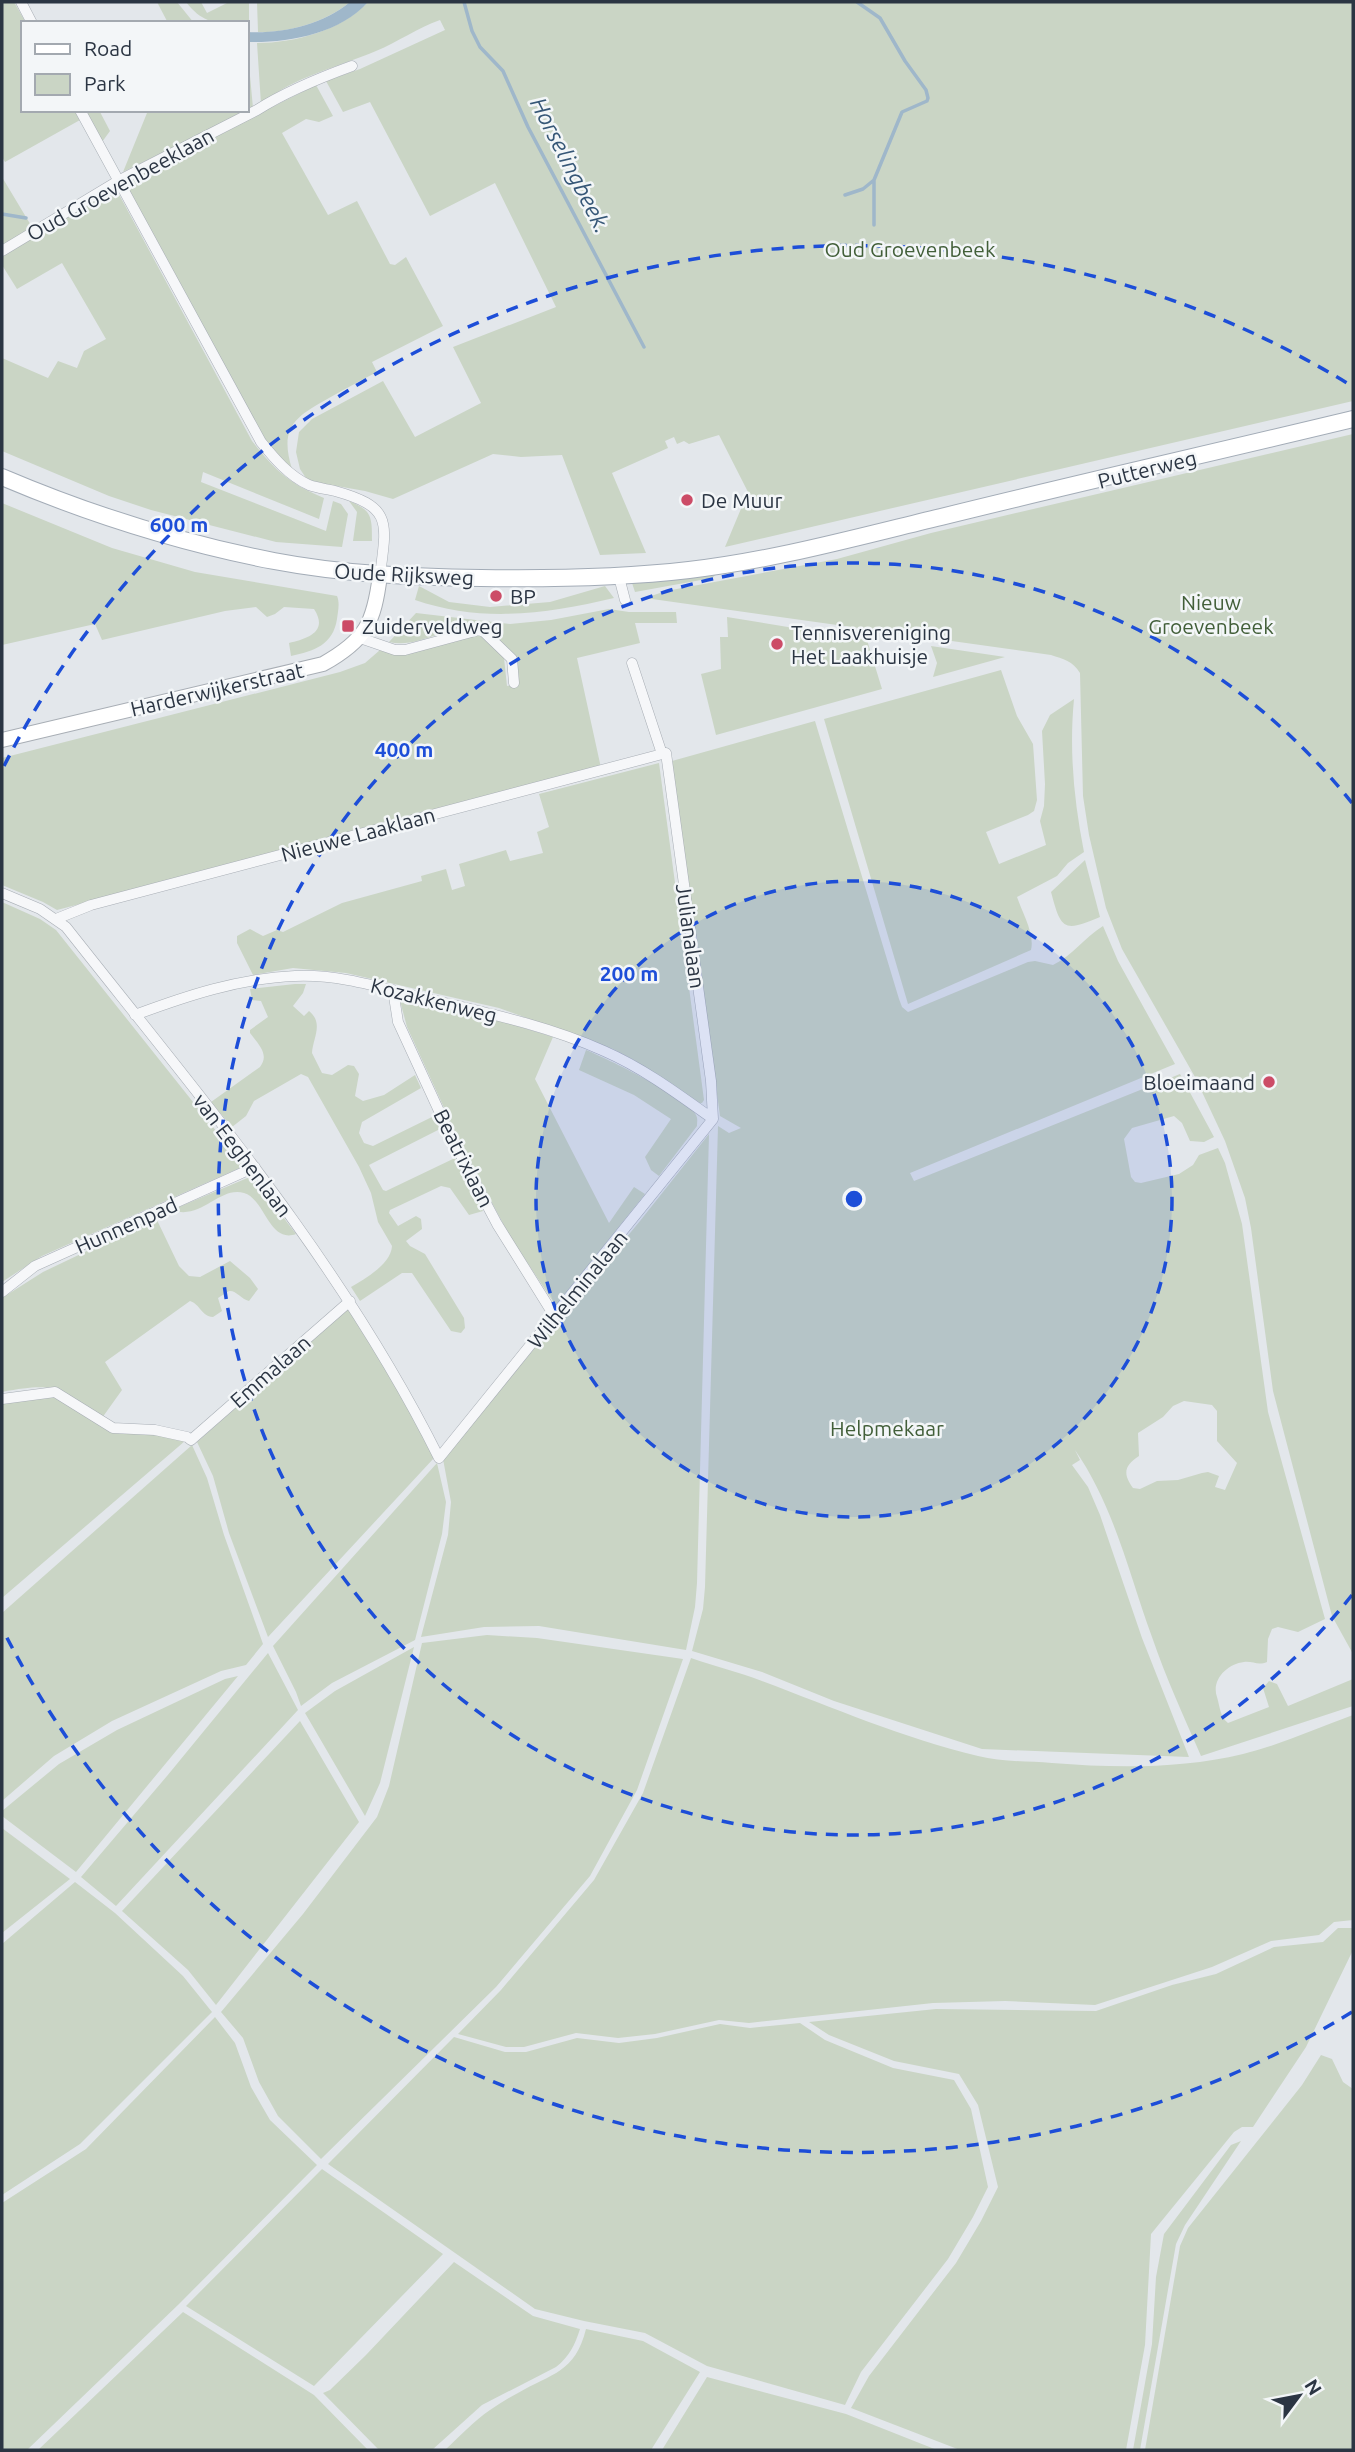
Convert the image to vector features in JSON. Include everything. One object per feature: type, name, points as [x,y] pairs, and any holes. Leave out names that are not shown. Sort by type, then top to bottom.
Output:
[{"type":"main road","name":"Putterweg","points":[[940,517],[1353,419]]},
{"type":"main road","name":"Oude Rijksweg","points":[[2,477],[76,508],[273,561],[380,575],[431,578],[559,580],[691,570],[830,545],[940,517]]},
{"type":"main road","name":"Harderwijkerstraat","points":[[2,740],[323,664],[348,649],[369,623],[376,606],[380,575]]},
{"type":"street","points":[[21,2],[31,21]]},
{"type":"street","name":"Oud Groevenbeeklaan","points":[[2,251],[118,181],[275,99],[352,66]]},
{"type":"street","points":[[81,112],[261,442],[279,465],[309,485],[357,498],[374,506],[380,514],[384,524],[380,575]]},
{"type":"street","points":[[619,577],[625,600]]},
{"type":"street","points":[[359,638],[395,650],[405,650],[479,630],[512,659],[514,683]]},
{"type":"street","points":[[632,663],[664,753]]},
{"type":"street","name":"Nieuwe Laaklaan","points":[[56,919],[91,905],[664,753]]},
{"type":"street","name":"Julianalaan","points":[[664,753],[711,1081],[713,1119]]},
{"type":"street","name":"van Eeghenlaan","points":[[2,893],[40,909],[66,928],[255,1167],[350,1301],[412,1403],[439,1458]]},
{"type":"street","name":"Kozakkenweg","points":[[135,1015],[221,986],[294,976],[344,978],[528,1023],[604,1051],[677,1093],[713,1119]]},
{"type":"street","name":"Beatrixlaan","points":[[393,990],[398,1022],[451,1137],[497,1224],[555,1317]]},
{"type":"street","name":"Wilhelminalaan","points":[[439,1458],[713,1119]]},
{"type":"street","name":"Hunnenpad","points":[[2,1292],[35,1266],[255,1167]]},
{"type":"street","name":"Emmalaan","points":[[2,1399],[55,1392],[113,1428],[155,1430],[191,1440],[350,1301]]},
{"type":"green space","points":[[2,2],[14,2],[25,21],[21,21],[21,112],[76,112],[80,120],[5,162],[2,157]]},
{"type":"green space","points":[[157,2],[177,2],[192,21],[167,21]]},
{"type":"green space","points":[[186,2],[201,2],[207,13],[229,2],[249,2],[249,33],[248,21],[211,21]]},
{"type":"green space","points":[[257,2],[350,2],[330,15],[306,25],[282,31],[258,32]]},
{"type":"green space","name":"Oud Groevenbeek","points":[[368,2],[1353,2],[1353,401],[725,547],[748,492],[719,435],[689,444],[684,441],[677,444],[674,437],[665,441],[668,448],[612,473],[646,553],[600,555],[562,455],[521,457],[493,454],[393,499],[308,481],[300,469],[296,452],[299,432],[312,419],[383,381],[415,437],[481,403],[453,347],[556,307],[495,183],[430,216],[370,102],[343,112],[326,81],[360,69],[445,30],[440,20],[376,51],[301,80],[261,104],[257,43],[287,41],[317,33],[345,20]]},
{"type":"green space","points":[[248,76],[250,76],[253,108],[248,110]]},
{"type":"green space","points":[[316,85],[333,116],[319,122],[306,119],[282,133],[328,215],[357,201],[390,264],[395,265],[406,257],[443,326],[372,362],[377,372],[299,418],[289,433],[288,455],[292,469],[275,455],[260,436],[124,182]]},
{"type":"green space","points":[[86,112],[100,112],[110,131],[102,142]]},
{"type":"green space","points":[[149,112],[245,112],[123,172]]},
{"type":"green space","points":[[2,177],[32,227],[2,246]]},
{"type":"green space","points":[[115,187],[252,441],[283,475],[324,498],[319,519],[203,472],[201,482],[326,531],[333,501],[341,504],[348,514],[342,547],[276,542],[151,510],[109,496],[2,451],[2,358],[48,378],[58,361],[77,368],[84,351],[106,339],[62,263],[17,289],[2,265],[2,257]]},
{"type":"green space","name":"Nieuw Groevenbeek","points":[[1353,434],[1353,1654],[1332,1616],[1273,1391],[1245,1198],[1225,1141],[1195,1077],[1122,949],[1106,908],[1083,796],[1080,673],[1071,663],[1051,655],[645,598],[666,591],[837,559],[931,533]]},
{"type":"green space","points":[[349,501],[369,515],[372,541],[353,541],[357,512]]},
{"type":"green space","points":[[2,503],[112,548],[195,572],[337,596],[335,628],[321,645],[291,656],[289,643],[309,637],[317,629],[319,623],[314,609],[284,607],[267,617],[256,607],[225,611],[102,640],[95,624],[2,645]]},
{"type":"green space","points":[[719,572],[712,578],[635,592],[632,583]]},
{"type":"green space","points":[[419,586],[449,602],[490,607],[550,602],[605,586],[614,598],[539,612],[490,614],[465,612],[415,600]]},
{"type":"green space","points":[[609,609],[629,612],[676,612],[677,623],[635,623],[640,643],[577,658],[601,768],[57,910],[2,885],[2,758],[340,672],[365,663],[380,650],[405,655],[475,634],[483,636],[504,658],[507,686],[516,684],[513,659],[476,626],[454,629],[422,640],[389,642],[416,613],[510,624],[551,620]]},
{"type":"green space","points":[[727,617],[867,640],[882,689],[716,735],[701,674],[721,669],[720,637],[728,637]]},
{"type":"green space","points":[[931,646],[1005,657],[933,677],[937,663]]},
{"type":"green space","points":[[1001,670],[1017,716],[1033,744],[1037,800],[1034,811],[1028,815],[986,832],[999,864],[1046,845],[1040,821],[1045,784],[1042,731],[1050,715],[1074,699],[1073,776],[1084,852],[1068,863],[1057,876],[1017,897],[1030,930],[1031,950],[908,1004],[824,719]]},
{"type":"green space","name":"Helpmekaar","points":[[815,721],[899,999],[908,1012],[1028,962],[1053,965],[1103,926],[1118,961],[1175,1064],[910,1173],[914,1181],[1180,1074],[1214,1137],[1204,1142],[1190,1141],[1182,1123],[1174,1116],[1132,1128],[1124,1139],[1131,1177],[1135,1182],[1141,1183],[1179,1174],[1193,1165],[1199,1155],[1218,1148],[1225,1163],[1242,1224],[1268,1412],[1325,1619],[1298,1632],[1278,1627],[1272,1629],[1268,1639],[1267,1662],[1238,1663],[1226,1669],[1216,1685],[1221,1712],[1228,1723],[1269,1707],[1263,1688],[1269,1681],[1277,1684],[1288,1706],[1353,1679],[1353,1706],[1201,1756],[1157,1652],[1120,1541],[1100,1494],[1075,1450],[1080,1460],[1072,1465],[1088,1487],[1100,1515],[1142,1638],[1189,1757],[982,1749],[834,1701],[762,1672],[692,1651],[703,1609],[705,1587],[718,1126],[729,1133],[741,1128],[720,1116],[672,761]],"holes":[[[1184,1401],[1212,1405],[1217,1411],[1217,1441],[1237,1463],[1225,1490],[1215,1487],[1219,1476],[1208,1472],[1178,1480],[1157,1481],[1140,1489],[1133,1488],[1126,1474],[1128,1466],[1139,1456],[1138,1433],[1163,1417],[1173,1406]]]},
{"type":"green space","points":[[659,763],[704,1100],[702,1103],[613,1049],[499,1008],[346,973],[293,968],[253,975],[237,943],[237,936],[250,929],[263,936],[277,930],[283,932],[342,903],[422,881],[421,876],[446,869],[452,890],[465,886],[459,864],[506,850],[510,861],[543,853],[537,832],[549,827],[539,794]]},
{"type":"green space","points":[[1085,860],[1100,917],[1071,926],[1061,920],[1051,892]]},
{"type":"green space","points":[[2,902],[40,919],[56,930],[244,1166],[42,1256],[2,1282]]},
{"type":"green space","points":[[306,984],[293,1006],[304,1016],[309,1011],[316,1021],[312,1053],[322,1073],[332,1075],[348,1065],[354,1066],[359,1074],[355,1096],[363,1101],[384,1095],[415,1075],[421,1088],[362,1122],[359,1133],[364,1143],[373,1146],[434,1116],[440,1129],[369,1165],[383,1190],[386,1191],[455,1158],[483,1211],[469,1215],[450,1188],[441,1186],[390,1210],[389,1213],[398,1226],[416,1216],[421,1219],[422,1229],[406,1241],[425,1254],[464,1318],[465,1328],[461,1333],[451,1331],[412,1273],[402,1273],[360,1301],[351,1287],[383,1265],[392,1246],[378,1222],[371,1193],[359,1167],[308,1077],[301,1074],[254,1101],[246,1116],[232,1127],[211,1102],[260,1067],[263,1062],[262,1049],[250,1030],[268,1017],[261,1001],[252,1000],[250,989]]},
{"type":"green space","points":[[399,997],[553,1037],[535,1079],[609,1223],[634,1187],[645,1194],[556,1306],[509,1235],[457,1136],[407,1027]]},
{"type":"green space","points":[[586,1050],[663,1089],[696,1115],[697,1126],[659,1176],[651,1170],[645,1157],[671,1119],[634,1095],[579,1070]]},
{"type":"green space","points":[[709,1134],[697,1583],[686,1650],[539,1626],[484,1627],[421,1637],[448,1535],[451,1502],[443,1459]]},
{"type":"green space","points":[[252,1176],[296,1234],[279,1233],[257,1203],[244,1193],[226,1194],[192,1211],[172,1210]]},
{"type":"green space","points":[[156,1218],[179,1266],[189,1276],[200,1277],[230,1261],[250,1278],[258,1289],[249,1301],[229,1291],[218,1298],[222,1311],[213,1317],[206,1315],[190,1301],[105,1362],[122,1390],[102,1418],[76,1399],[56,1390],[34,1387],[2,1392],[2,1298],[43,1272]]},
{"type":"green space","points":[[349,1306],[409,1406],[434,1458],[268,1637],[229,1533],[213,1476],[197,1442]]},
{"type":"green space","points":[[30,1397],[54,1397],[111,1431],[156,1434],[185,1441],[2,1598],[2,1403]]},
{"type":"green space","points":[[192,1445],[207,1478],[224,1535],[263,1644],[246,1665],[221,1671],[112,1721],[54,1756],[2,1801],[2,1613]]},
{"type":"green space","points":[[437,1463],[446,1502],[442,1534],[415,1640],[332,1683],[301,1706],[273,1646]]},
{"type":"green space","points":[[487,1635],[537,1638],[683,1659],[637,1790],[590,1876],[496,1987],[321,2159],[278,2116],[259,2082],[243,2038],[221,2012],[303,1914],[377,1817],[389,1786],[422,1643]]},
{"type":"green space","points":[[414,1647],[380,1783],[365,1816],[305,1713],[335,1691]]},
{"type":"green space","points":[[268,1653],[298,1710],[116,1906],[81,1877]]},
{"type":"green space","points":[[691,1658],[923,1740],[978,1756],[1005,1760],[1124,1766],[1196,1762],[1257,1750],[1353,1715],[1353,1920],[1334,1922],[1319,1935],[1271,1941],[1212,1967],[1095,2005],[1005,2001],[933,2003],[749,2023],[719,2020],[655,2034],[618,2038],[576,2033],[524,2047],[506,2047],[458,2034],[501,1990],[594,1880],[643,1793]]},
{"type":"green space","points":[[238,1676],[76,1872],[2,1816],[2,1811],[59,1764],[117,1730],[225,1679]]},
{"type":"green space","points":[[300,1721],[359,1822],[216,2005],[188,1970],[122,1911]]},
{"type":"green space","points":[[2,1828],[70,1879],[2,1933]]},
{"type":"green space","points":[[75,1882],[115,1913],[183,1976],[212,2012],[80,2144],[2,2195],[2,1944]]},
{"type":"green space","points":[[1338,1928],[1353,1928],[1353,1950],[1306,2047],[1253,2127],[1242,2127],[1234,2132],[1151,2234],[1145,2345],[1126,2450],[960,2450],[851,2408],[869,2376],[956,2263],[998,2187],[978,2105],[959,2074],[894,2061],[829,2035],[809,2022],[936,2009],[1096,2011],[1172,1985],[1216,1974],[1274,1947],[1323,1942]]},
{"type":"green space","points":[[215,2017],[235,2043],[251,2087],[270,2120],[317,2165],[179,2304],[27,2450],[2,2450],[2,2203],[86,2149]]},
{"type":"green space","points":[[800,2023],[825,2040],[893,2068],[954,2080],[971,2109],[988,2187],[948,2259],[861,2372],[845,2405],[707,2366],[645,2333],[535,2309],[328,2164],[454,2037],[505,2052],[526,2052],[577,2038],[619,2043],[657,2038],[720,2024],[750,2028]]},
{"type":"green space","points":[[1321,2055],[1332,2059],[1343,2082],[1353,2089],[1353,2450],[1145,2450],[1180,2246],[1188,2228],[1302,2085]]},
{"type":"green space","points":[[1241,2141],[1185,2225],[1176,2244],[1140,2450],[1133,2450],[1152,2344],[1156,2277],[1164,2234],[1231,2145]]},
{"type":"green space","points":[[322,2169],[443,2254],[314,2386],[186,2306]]},
{"type":"green space","points":[[454,2262],[533,2316],[580,2329],[576,2340],[568,2355],[556,2367],[482,2405],[432,2450],[379,2450],[323,2393],[330,2390],[366,2355]]},
{"type":"green space","points":[[183,2312],[314,2395],[368,2450],[38,2450]]},
{"type":"green space","points":[[586,2329],[643,2341],[700,2372],[651,2450],[445,2450],[490,2410],[561,2370],[576,2355]]},
{"type":"green space","points":[[707,2377],[846,2414],[937,2450],[662,2450]]},
{"type":"water","points":[[350,2],[368,2],[343,22],[328,29],[280,41],[248,42],[248,32],[301,26],[339,10]]},
{"type":"waterway","name":"Horselingbeek.","points":[[464,2],[472,31],[480,47],[503,71],[528,127],[644,347]]},
{"type":"waterway","points":[[857,2],[880,18],[926,90],[928,98],[927,101],[902,112],[874,180],[874,225]]},
{"type":"waterway","points":[[845,195],[863,189],[874,180]]},
{"type":"waterway","points":[[2,214],[26,218]]},
{"type":"place","name":"De Muur","points":[[687,500]]},
{"type":"place","name":"BP","points":[[496,596]]},
{"type":"place","name":"Zuiderveldweg","points":[[348,626]]},
{"type":"place","name":"Tennisvereniging Het Laakhuisje","points":[[777,644]]},
{"type":"place","name":"Bloeimaand","points":[[1269,1082]]}]
